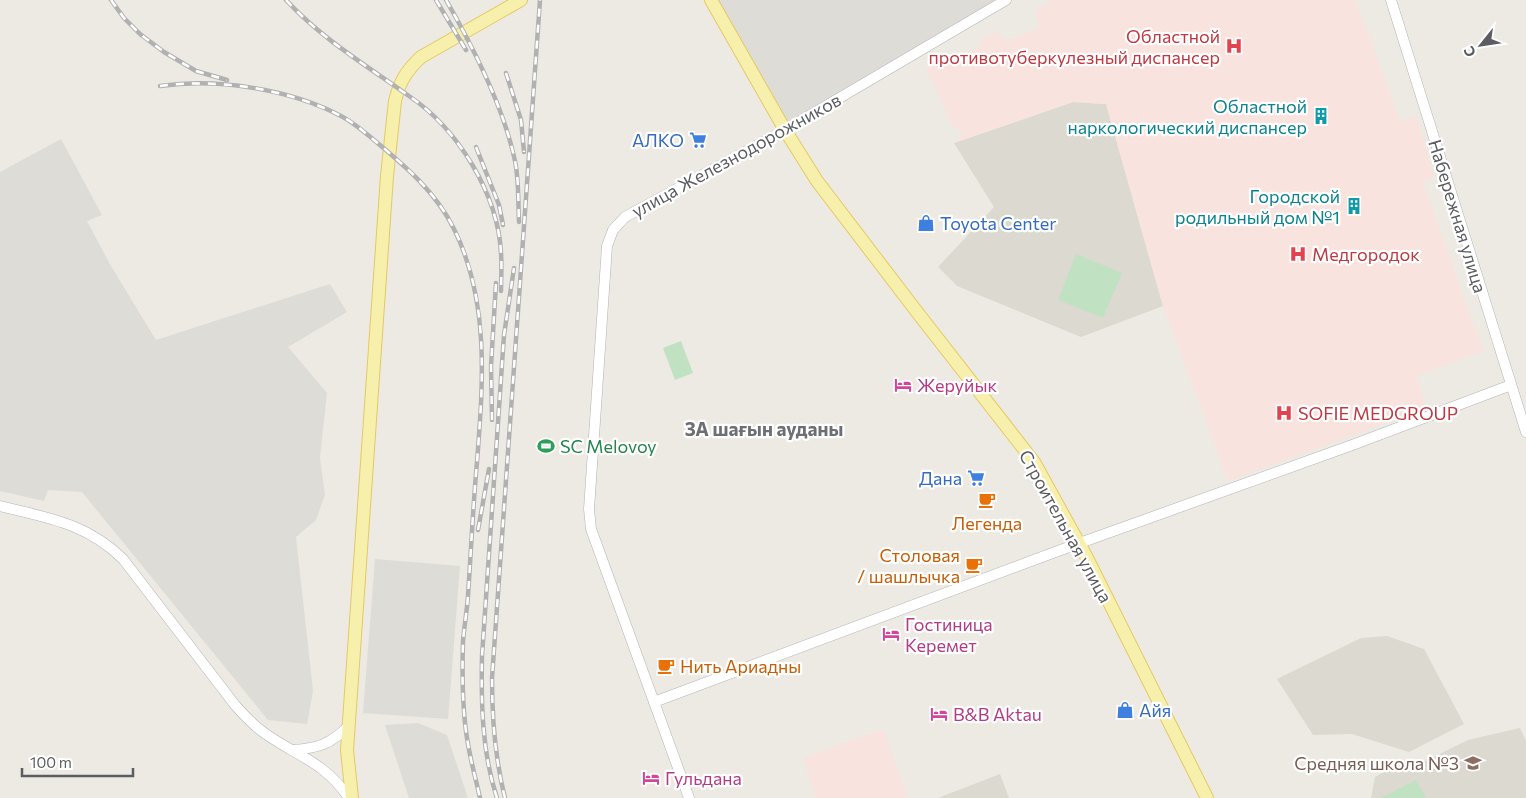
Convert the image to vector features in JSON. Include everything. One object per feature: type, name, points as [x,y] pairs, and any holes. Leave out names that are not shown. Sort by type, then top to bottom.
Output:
[{"type":"main road","points":[[350,798],[347,750],[348,726],[387,176],[396,95],[407,70],[421,57],[521,0]]},
{"type":"main road","name":"Строительная улица","points":[[711,0],[785,130],[818,181],[1034,462],[1080,544],[1207,798]]},
{"type":"street","name":"улица Железнодорожников","points":[[689,798],[591,529],[589,509],[608,246],[613,230],[625,217],[785,130],[1006,0]]},
{"type":"street","name":"Набережная улица","points":[[1391,0],[1526,432]]},
{"type":"street","points":[[654,702],[1511,385]]},
{"type":"street","points":[[0,506],[69,523],[108,544],[123,559],[234,704],[249,720],[264,732],[307,758],[333,777],[350,798]]},
{"type":"street","points":[[293,750],[327,744],[348,726]]},
{"type":"shaded area","points":[[711,0],[1007,0],[785,130]]},
{"type":"shaded area","name":"Медгородок","points":[[1051,0],[1356,0],[1400,121],[1416,115],[1434,176],[1423,181],[1484,351],[1416,376],[1426,407],[1228,481],[1163,306],[1106,104],[1073,102],[954,143],[963,135],[952,124],[926,68],[980,48],[981,38],[997,32],[1006,41],[1038,28],[1036,11]]},
{"type":"shaded area","points":[[1073,102],[1106,104],[1163,306],[1081,337],[957,286],[938,267],[994,207],[954,143]]},
{"type":"shaded area","points":[[61,139],[102,215],[87,221],[111,266],[156,340],[330,284],[347,312],[288,347],[327,393],[320,458],[325,495],[316,520],[296,537],[313,691],[307,724],[268,720],[82,492],[48,490],[44,501],[0,491],[0,172]]},
{"type":"shaded area","points":[[375,559],[460,566],[448,719],[363,713]]},
{"type":"shaded area","points":[[1387,636],[1424,649],[1464,724],[1409,752],[1352,734],[1313,735],[1277,679],[1361,638]]},
{"type":"shaded area","points":[[418,723],[447,735],[468,798],[409,798],[385,725]]},
{"type":"shaded area","name":"Средняя школа №3","points":[[1520,728],[1526,741],[1526,798],[1371,798],[1375,777],[1403,762],[1407,770],[1468,740]]},
{"type":"shaded area","points":[[883,729],[908,798],[816,798],[803,758]]},
{"type":"shaded area","points":[[1000,774],[1009,798],[938,798]]},
{"type":"green space","points":[[1076,254],[1122,273],[1103,318],[1058,300]]},
{"type":"green space","points":[[681,341],[693,373],[675,380],[663,348]]},
{"type":"green space","points":[[1416,780],[1426,798],[1380,798]]},
{"type":"railway","points":[[111,0],[124,18],[140,34],[164,52],[196,71],[227,80]]},
{"type":"railway","points":[[286,0],[330,40],[427,110],[444,126],[459,145],[472,165],[492,208],[501,253],[501,291]]},
{"type":"railway","points":[[436,0],[466,50]]},
{"type":"railway","points":[[446,0],[477,58],[495,99],[510,141],[518,183],[519,222]]},
{"type":"railway","points":[[505,798],[495,738],[492,678],[540,0]]},
{"type":"railway","points":[[506,73],[521,120],[524,152]]},
{"type":"railway","points":[[160,86],[205,84],[253,88],[299,99],[341,116],[374,140],[419,180],[438,203],[454,229],[466,257],[474,285],[481,343],[481,403],[468,596],[463,642],[466,731],[480,798]]},
{"type":"railway","points":[[476,147],[499,205],[503,225]]},
{"type":"railway","points":[[497,798],[485,746],[482,656],[504,335],[514,268]]},
{"type":"railway","points":[[492,420],[491,366],[496,283]]},
{"type":"railway","points":[[478,530],[489,469]]},
{"type":"place","name":"Областной противотуберкулезный диспансер","points":[[1234,46]]},
{"type":"place","name":"Областной наркологический диспансер","points":[[1321,116]]},
{"type":"place","name":"АЛКО","points":[[698,140]]},
{"type":"place","name":"Городской родильный дом №1","points":[[1354,206]]},
{"type":"place","name":"Toyota Center","points":[[926,223]]},
{"type":"place","name":"Медгородок","points":[[1298,254]]},
{"type":"place","name":"Жеруйык","points":[[903,385]]},
{"type":"place","name":"SOFIE MEDGROUP","points":[[1284,413]]},
{"type":"place","name":"SC Melovoy","points":[[546,446]]},
{"type":"place","name":"Дана","points":[[976,478]]},
{"type":"place","name":"Легенда","points":[[987,500]]},
{"type":"place","name":"Столовая / шашлычка","points":[[974,565]]},
{"type":"place","name":"Гостиница Керемет","points":[[891,634]]},
{"type":"place","name":"Нить Ариадны","points":[[666,666]]},
{"type":"place","name":"Айя","points":[[1125,710]]},
{"type":"place","name":"B&B Aktau","points":[[939,714]]},
{"type":"place","name":"Средняя школа №3","points":[[1473,763]]},
{"type":"place","name":"Гульдана","points":[[651,778]]},
{"type":"district","name":"3А шағын ауданы","points":[[764,428]]}]
